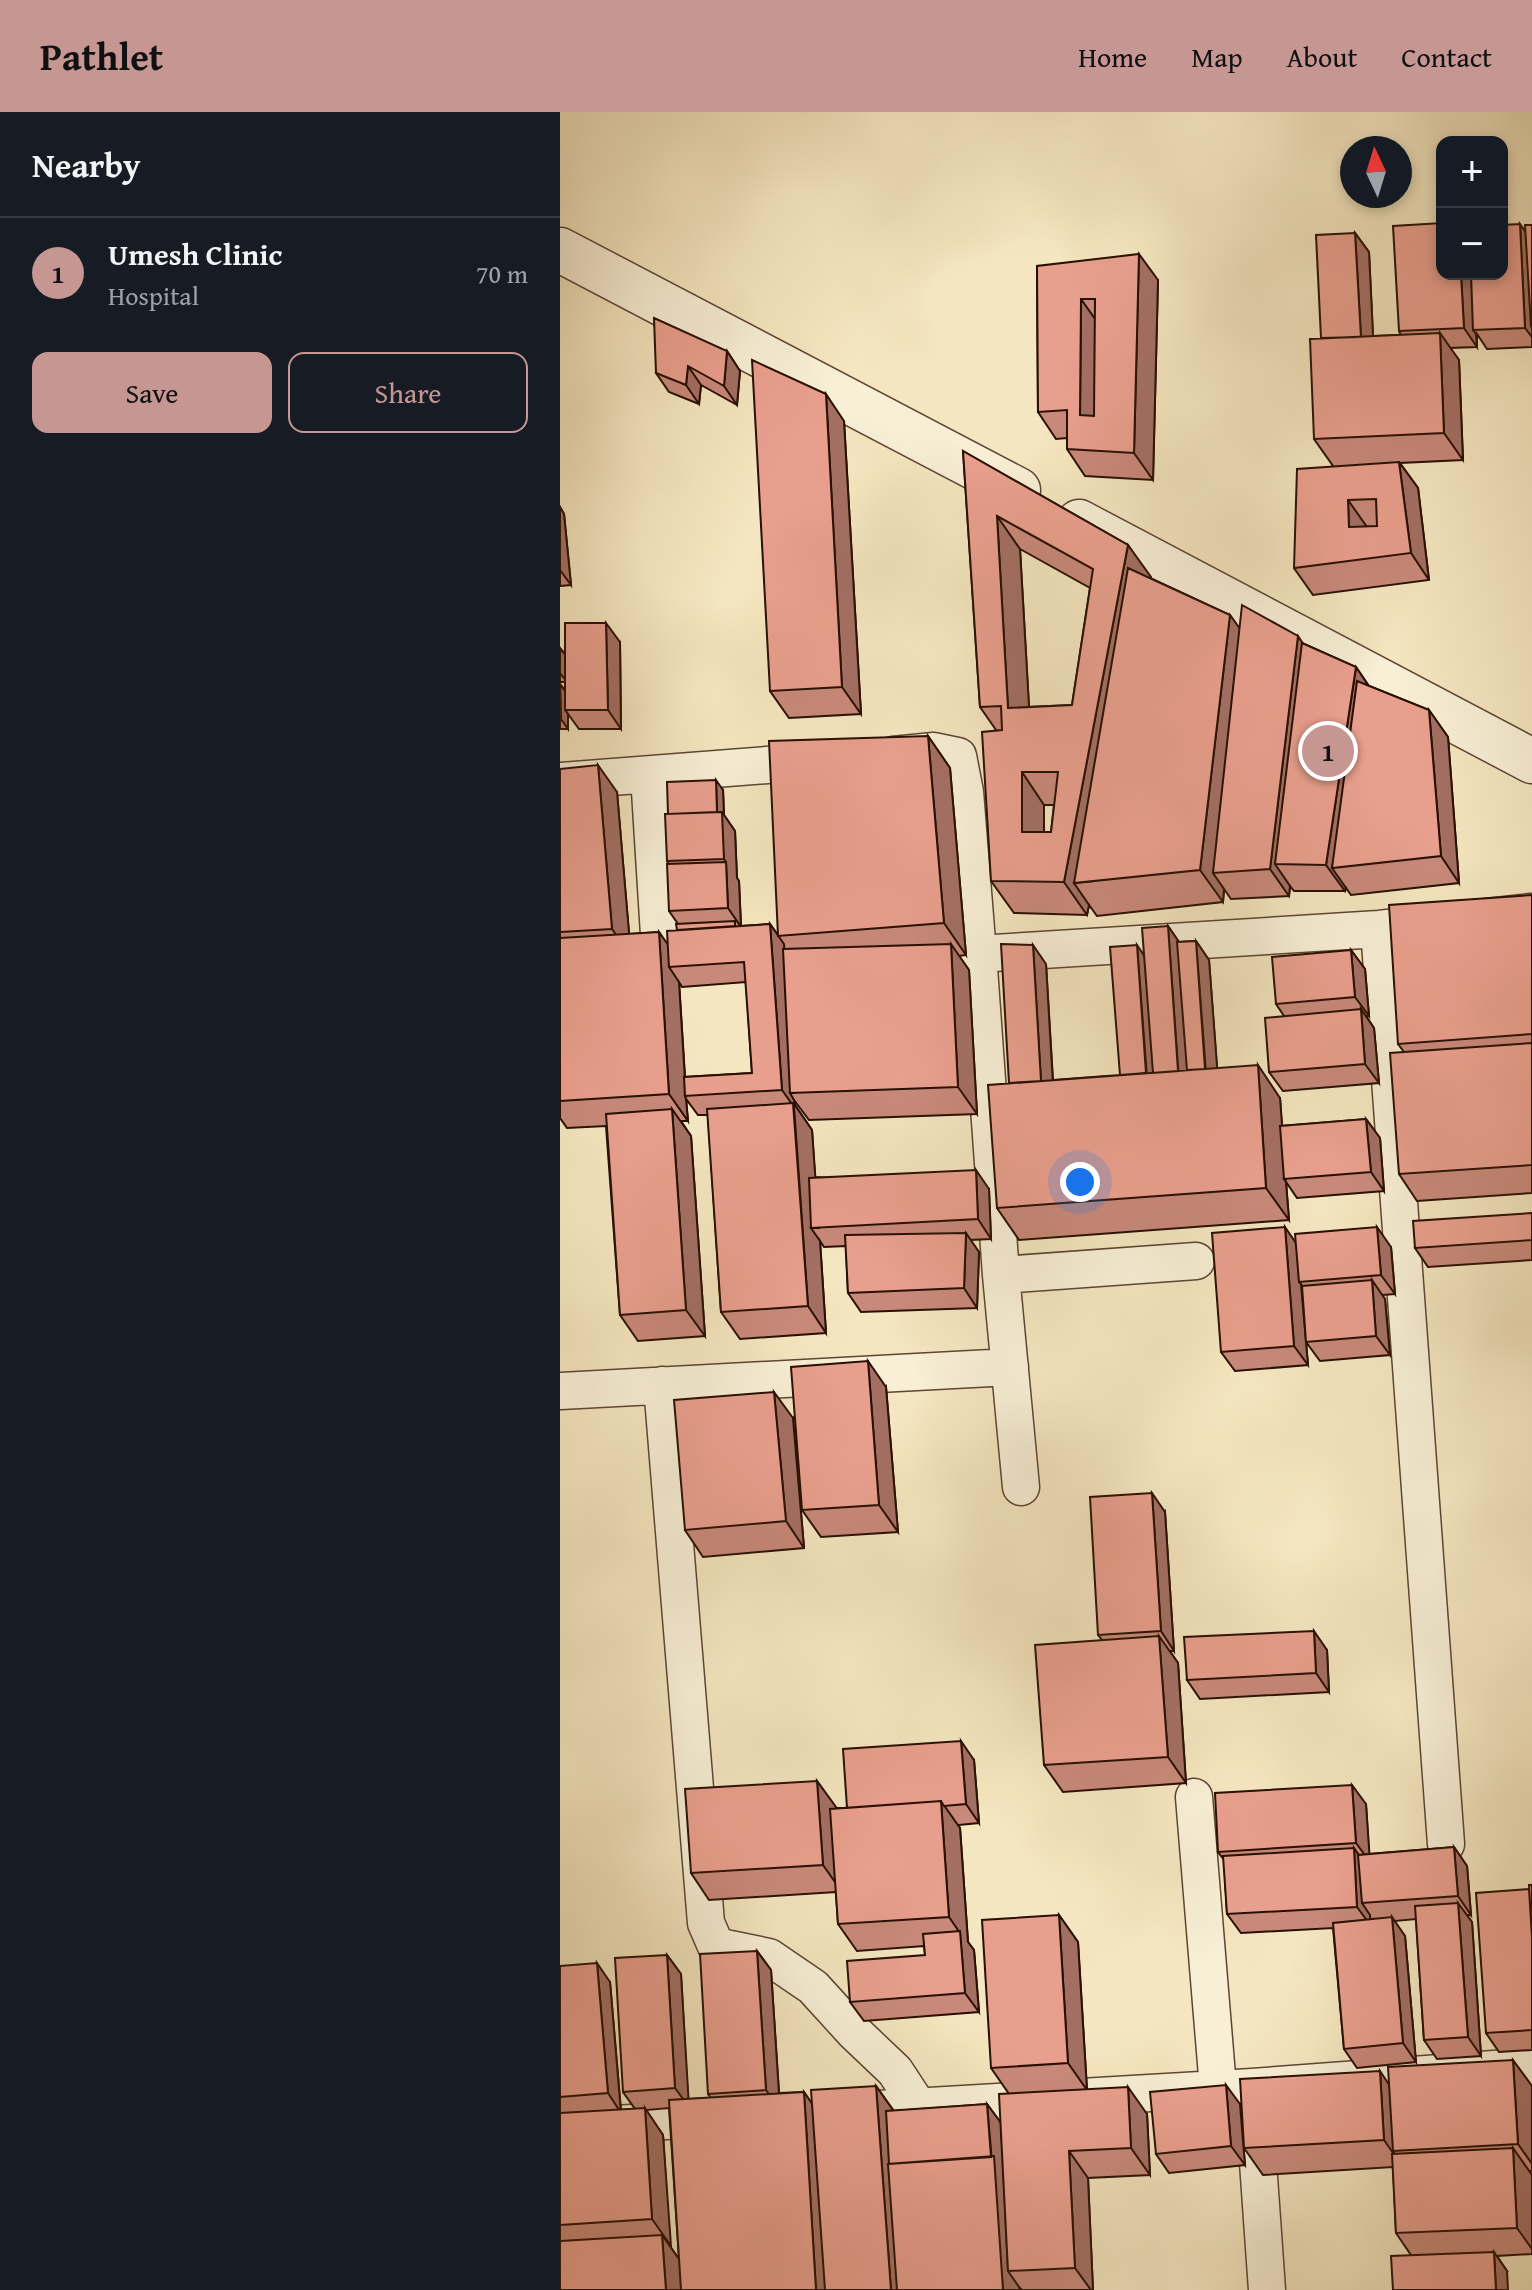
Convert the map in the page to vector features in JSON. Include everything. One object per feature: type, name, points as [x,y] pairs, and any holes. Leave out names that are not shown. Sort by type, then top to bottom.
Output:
[{"type":"street","points":[[560,250],[1532,761]]},
{"type":"street","points":[[560,781],[934,751],[958,756],[965,792],[1001,1275],[1021,1487]]},
{"type":"street","points":[[637,776],[649,950]]},
{"type":"street","points":[[978,954],[1379,929],[1532,912]]},
{"type":"street","points":[[1379,929],[1446,1844]]},
{"type":"street","points":[[1001,1275],[1196,1261]]},
{"type":"street","points":[[560,1391],[1010,1367]]},
{"type":"street","points":[[662,1385],[706,1923],[716,1946],[769,1957],[813,1987],[895,2071],[918,2106]]},
{"type":"street","points":[[1194,1797],[1267,2290]]},
{"type":"street","points":[[812,2112],[1235,2088],[1532,2066]]},
{"type":"street","points":[[560,2127],[751,2116]]},
{"type":"building","points":[[1436,223],[1436,280],[1461,280],[1464,328],[1399,331],[1393,226]]},
{"type":"building","points":[[1520,224],[1525,328],[1473,330],[1471,280],[1508,280],[1508,225]]},
{"type":"building","points":[[1525,225],[1532,225],[1532,326],[1531,326]]},
{"type":"building","points":[[1355,233],[1361,337],[1321,338],[1316,235]]},
{"type":"building","points":[[1139,254],[1134,453],[1067,449],[1067,410],[1038,412],[1037,266]],"holes":[[[1081,299],[1095,299],[1094,416],[1080,415]]]},
{"type":"building","points":[[654,318],[727,351],[724,386],[688,366],[686,385],[656,373]]},
{"type":"building","points":[[1440,333],[1444,433],[1314,439],[1310,339]]},
{"type":"building","points":[[752,360],[826,394],[842,687],[770,691]]},
{"type":"building","points":[[963,451],[1128,545],[1064,882],[991,881],[982,732],[1002,730],[1001,706],[980,707]],"holes":[[[997,516],[1093,569],[1072,705],[1008,708]],[[1022,772],[1058,772],[1051,832],[1022,832]]]},
{"type":"building","points":[[1399,462],[1411,553],[1294,568],[1297,469]],"holes":[[[1376,499],[1377,526],[1349,527],[1348,500]]]},
{"type":"building","points":[[1128,568],[1230,615],[1200,870],[1074,883]]},
{"type":"building","points":[[1242,605],[1298,636],[1270,869],[1213,873]]},
{"type":"building","points":[[565,623],[606,623],[608,710],[565,710]]},
{"type":"building","points":[[1302,643],[1356,667],[1326,865],[1275,864]]},
{"type":"building","points":[[1357,681],[1429,710],[1441,856],[1332,868]]},
{"type":"building","points":[[928,736],[944,923],[778,936],[769,741]]},
{"type":"building","points":[[598,765],[612,929],[560,932],[560,769]]},
{"type":"building","points":[[716,780],[717,812],[668,814],[667,782]]},
{"type":"building","points":[[722,812],[724,859],[667,861],[665,814]]},
{"type":"building","points":[[726,862],[728,908],[669,911],[667,864]]},
{"type":"building","points":[[1532,895],[1532,1034],[1398,1044],[1389,905]]},
{"type":"building","points":[[735,921],[735,926],[677,930],[676,924]]},
{"type":"building","points":[[770,924],[782,1090],[685,1096],[684,1077],[752,1073],[744,962],[669,967],[667,931]]},
{"type":"building","points":[[1168,926],[1178,1071],[1153,1073],[1142,928]]},
{"type":"building","points":[[659,932],[669,1094],[560,1101],[560,938]]},
{"type":"building","points":[[1196,941],[1205,1069],[1187,1070],[1177,942]]},
{"type":"building","points":[[951,944],[958,1087],[790,1093],[783,949]]},
{"type":"building","points":[[1001,944],[1033,945],[1041,1081],[1009,1083]]},
{"type":"building","points":[[1137,945],[1146,1073],[1120,1075],[1110,947]]},
{"type":"building","points":[[1351,950],[1355,997],[1276,1004],[1272,957]]},
{"type":"building","points":[[1361,1009],[1365,1064],[1269,1072],[1265,1018]]},
{"type":"building","points":[[1532,1043],[1532,1165],[1399,1174],[1390,1053]]},
{"type":"building","points":[[1258,1065],[1266,1188],[997,1208],[988,1085]]},
{"type":"building","points":[[793,1103],[808,1306],[721,1312],[707,1109]]},
{"type":"building","points":[[672,1109],[686,1310],[620,1315],[606,1114]]},
{"type":"building","points":[[1366,1119],[1371,1172],[1284,1179],[1280,1126]]},
{"type":"building","points":[[976,1170],[978,1219],[811,1228],[809,1178]]},
{"type":"building","points":[[1532,1213],[1532,1240],[1415,1248],[1413,1221]]},
{"type":"building","points":[[1285,1227],[1294,1346],[1221,1352],[1212,1233]]},
{"type":"building","points":[[1377,1227],[1381,1275],[1299,1282],[1295,1234]]},
{"type":"building","points":[[966,1233],[964,1288],[848,1293],[845,1235]]},
{"type":"building","points":[[1372,1280],[1376,1336],[1306,1342],[1302,1286]]},
{"type":"building","points":[[868,1361],[879,1505],[802,1510],[791,1367]]},
{"type":"building","points":[[774,1392],[786,1521],[685,1530],[674,1400]]},
{"type":"building","points":[[1152,1493],[1161,1631],[1098,1635],[1090,1497]]},
{"type":"building","points":[[1314,1631],[1316,1673],[1187,1680],[1184,1637]]},
{"type":"building","points":[[1159,1636],[1168,1757],[1044,1765],[1035,1645]]},
{"type":"building","points":[[961,1741],[966,1804],[944,1806],[941,1801],[847,1808],[843,1749]]},
{"type":"building","points":[[817,1781],[823,1865],[691,1873],[685,1789]]},
{"type":"building","points":[[1352,1785],[1356,1843],[1218,1852],[1215,1793]]},
{"type":"building","points":[[941,1801],[949,1917],[838,1924],[830,1809]]},
{"type":"building","points":[[1454,1847],[1458,1896],[1362,1903],[1358,1855]]},
{"type":"building","points":[[1354,1848],[1357,1907],[1227,1914],[1223,1856]]},
{"type":"building","points":[[1529,1885],[1532,1885],[1532,1938]]},
{"type":"building","points":[[1529,1889],[1532,2030],[1486,2033],[1476,1893]]},
{"type":"building","points":[[1458,1903],[1468,2037],[1424,2040],[1415,1906]]},
{"type":"building","points":[[1059,1915],[1068,2063],[991,2068],[982,1920]]},
{"type":"building","points":[[1392,1917],[1403,2043],[1344,2049],[1333,1923]]},
{"type":"building","points":[[960,1931],[965,1993],[850,2002],[847,1961],[925,1955],[923,1934]]},
{"type":"building","points":[[757,1951],[766,2090],[708,2094],[700,1954]]},
{"type":"building","points":[[667,1955],[675,2088],[623,2092],[615,1958]]},
{"type":"building","points":[[597,1963],[608,2093],[560,2097],[560,1966]]},
{"type":"building","points":[[1513,2060],[1518,2144],[1393,2151],[1388,2067]]},
{"type":"building","points":[[1380,2071],[1384,2140],[1244,2148],[1240,2079]]},
{"type":"building","points":[[1226,2085],[1231,2146],[1156,2154],[1150,2092]]},
{"type":"building","points":[[876,2086],[891,2290],[825,2290],[811,2090]]},
{"type":"building","points":[[1128,2087],[1131,2148],[1069,2151],[1075,2268],[1008,2271],[999,2094]]},
{"type":"building","points":[[804,2092],[816,2290],[681,2290],[669,2100]]},
{"type":"building","points":[[987,2104],[991,2157],[889,2164],[886,2111]]},
{"type":"building","points":[[645,2108],[652,2219],[560,2225],[560,2113]]},
{"type":"building","points":[[1513,2148],[1517,2228],[1396,2233],[1392,2154]]},
{"type":"building","points":[[994,2156],[1003,2290],[897,2290],[888,2164]]},
{"type":"building","points":[[662,2235],[666,2290],[560,2290],[560,2241]]},
{"type":"building","points":[[1494,2252],[1496,2290],[1393,2290],[1391,2256]]},
{"type":"place","name":"Umesh Clinic","points":[[1328,751]]}]
